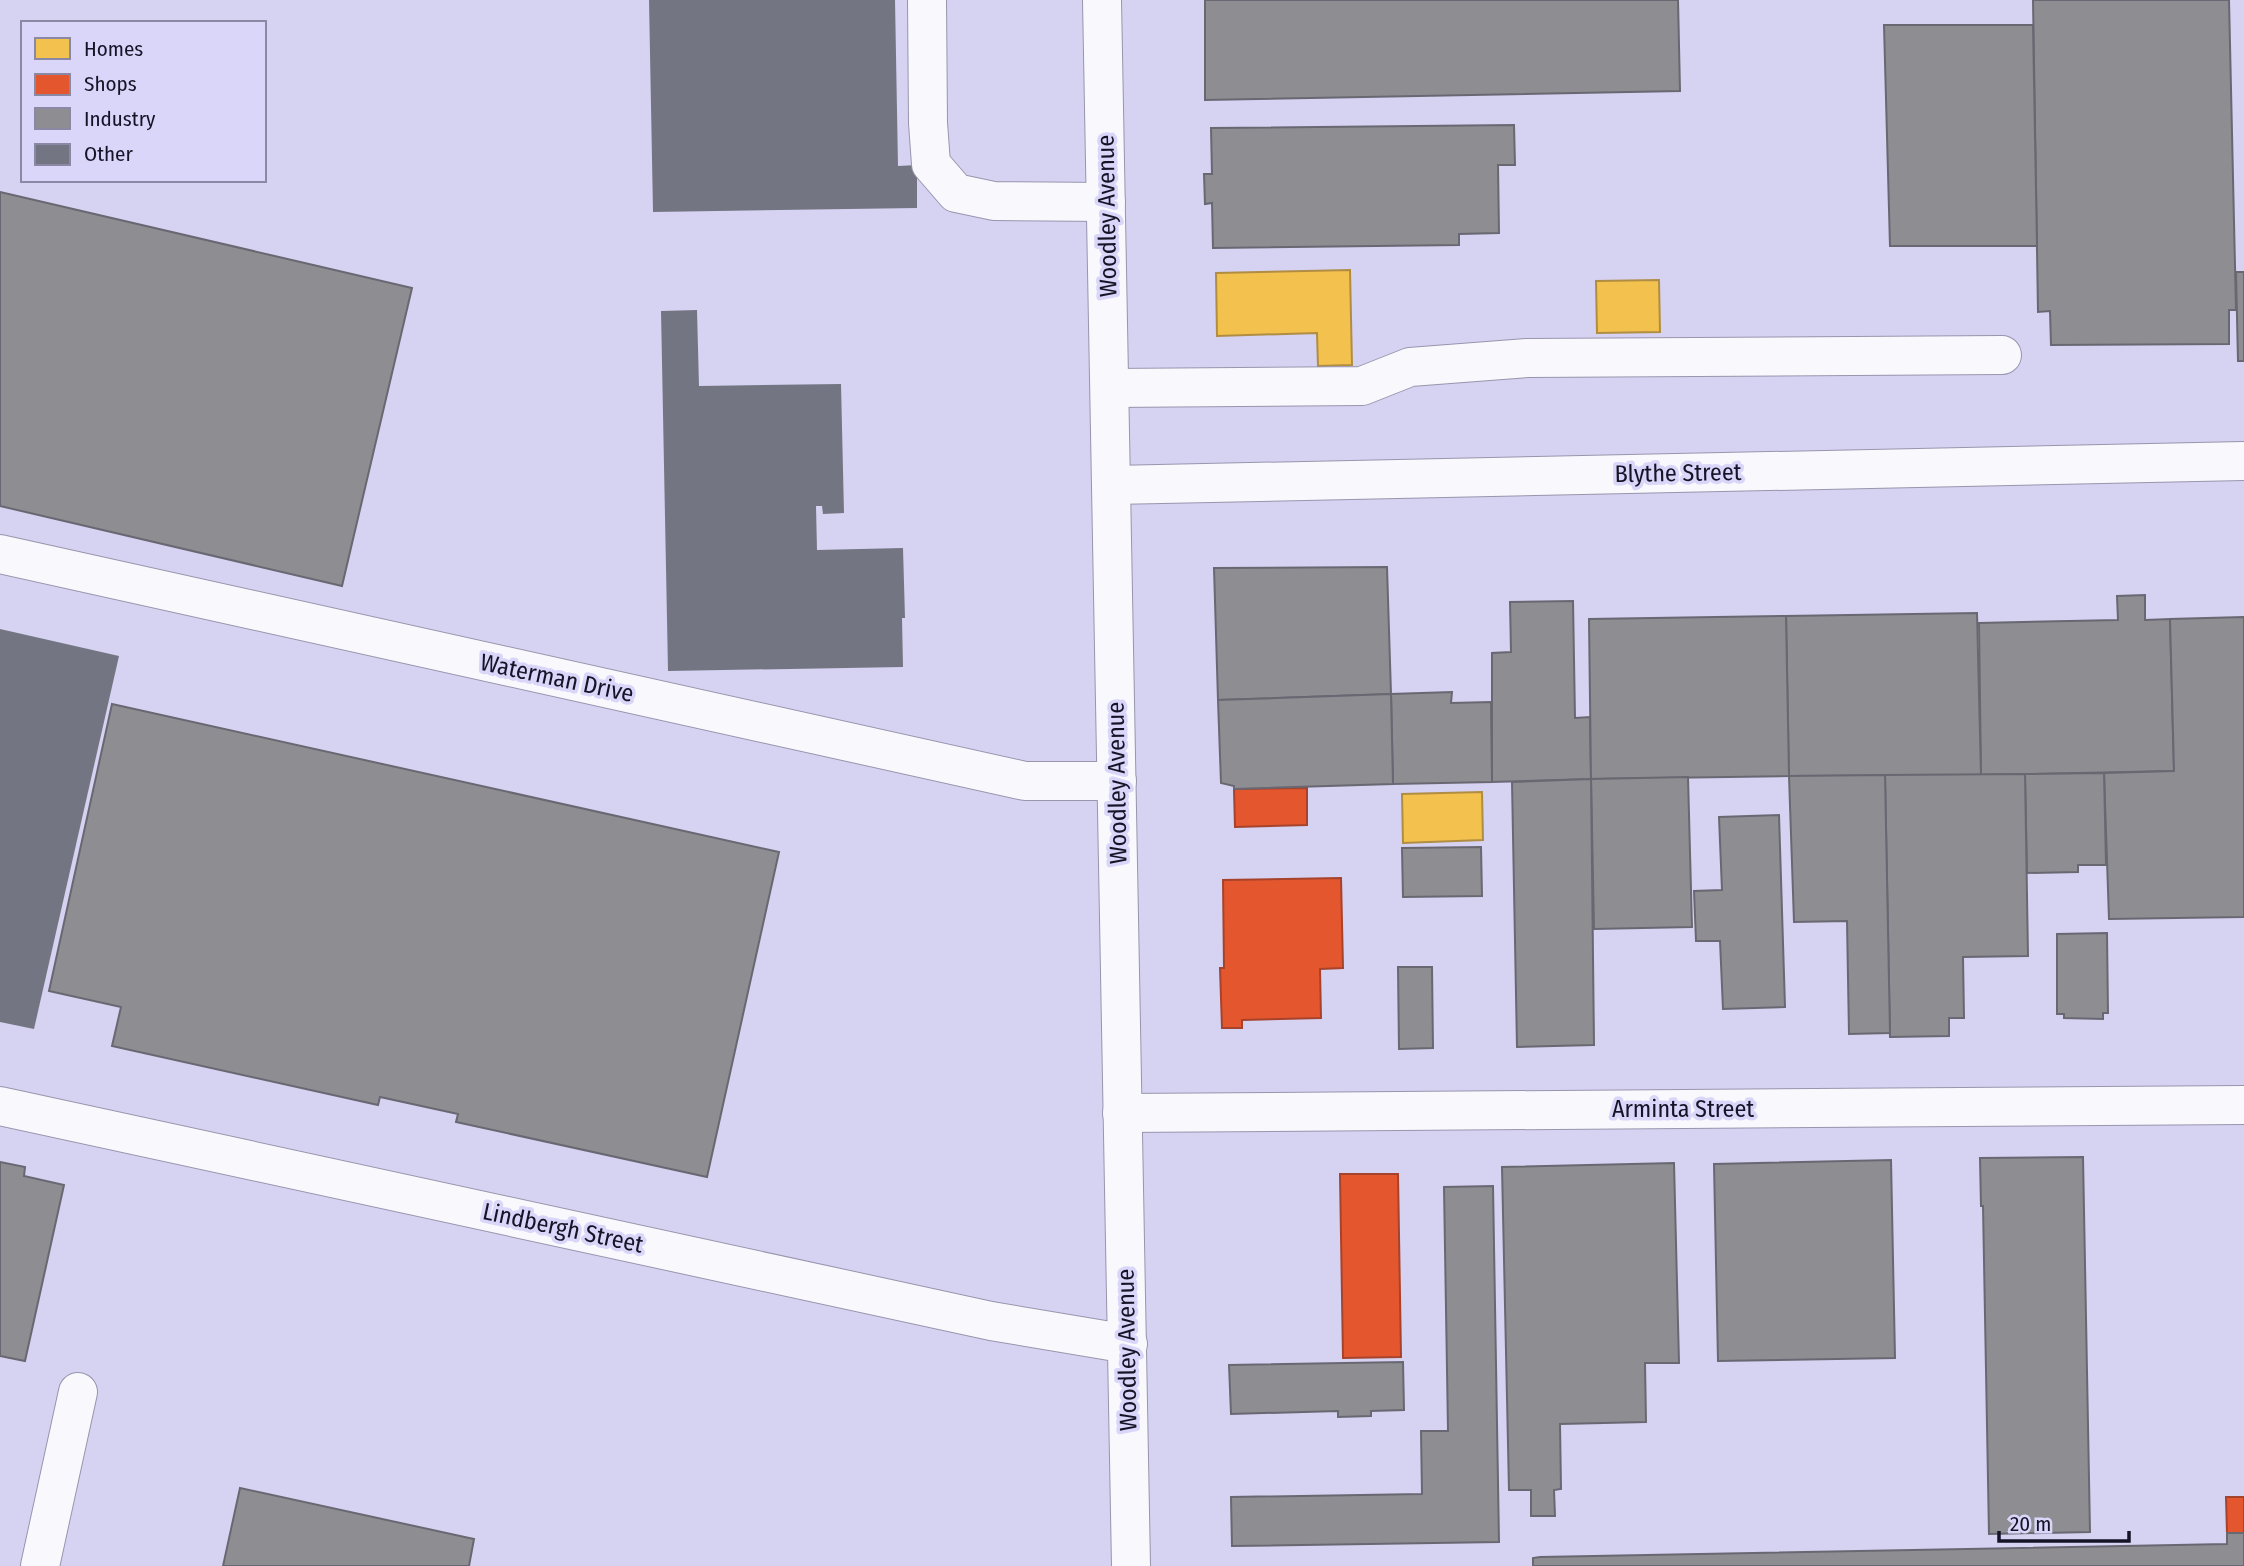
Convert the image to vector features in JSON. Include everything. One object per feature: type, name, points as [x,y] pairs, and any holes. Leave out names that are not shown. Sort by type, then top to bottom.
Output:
[{"type":"street","points":[[927,0],[931,164],[956,194],[994,201],[1107,202]]},
{"type":"street","name":"Woodley Avenue","points":[[1102,0],[1131,1566]]},
{"type":"street","points":[[1111,388],[1362,386],[1410,367],[1527,358],[2002,355]]},
{"type":"street","name":"Blythe Street","points":[[1113,485],[2244,461]]},
{"type":"street","name":"Waterman Drive","points":[[0,554],[1025,781],[1117,781]]},
{"type":"street","name":"Arminta Street","points":[[1122,1113],[2244,1105]]},
{"type":"street","name":"Lindbergh Street","points":[[0,1106],[991,1321],[1128,1344]]},
{"type":"street","points":[[40,1566],[78,1392]]},
{"type":"building: Homes","points":[[1350,270],[1352,365],[1318,366],[1317,333],[1217,336],[1216,273]]},
{"type":"building: Homes","points":[[1659,280],[1660,332],[1597,333],[1596,281]]},
{"type":"building: Homes","points":[[1482,792],[1483,840],[1403,843],[1402,794]]},
{"type":"building: Shops","points":[[1307,788],[1307,825],[1235,827],[1234,789]]},
{"type":"building: Shops","points":[[1341,878],[1343,968],[1320,969],[1321,1018],[1242,1020],[1242,1028],[1222,1028],[1220,968],[1224,968],[1223,880]]},
{"type":"building: Shops","points":[[1340,1174],[1398,1174],[1401,1357],[1343,1358]]},
{"type":"building: Shops","points":[[2226,1497],[2244,1497],[2244,1533],[2227,1533]]},
{"type":"building: Industry","points":[[1205,0],[1678,0],[1680,91],[1205,100]]},
{"type":"building: Industry","points":[[2033,0],[2229,0],[2236,310],[2229,310],[2229,344],[2051,345],[2050,311],[2038,312]]},
{"type":"building: Industry","points":[[1884,25],[2033,25],[2037,246],[1890,246]]},
{"type":"building: Industry","points":[[1514,125],[1515,165],[1498,165],[1499,233],[1459,234],[1459,245],[1213,248],[1212,203],[1205,204],[1204,174],[1212,174],[1211,128]]},
{"type":"building: Industry","points":[[0,192],[412,288],[342,586],[0,506]]},
{"type":"building: Industry","points":[[2236,272],[2244,272],[2244,361],[2238,361]]},
{"type":"building: Industry","points":[[1387,567],[1391,694],[1218,700],[1214,568]]},
{"type":"building: Industry","points":[[2145,595],[2145,620],[2170,619],[2174,771],[1981,775],[1979,623],[2118,620],[2117,596]]},
{"type":"building: Industry","points":[[1573,601],[1575,718],[1590,717],[1591,779],[1492,782],[1492,653],[1511,652],[1510,602]]},
{"type":"building: Industry","points":[[1977,613],[1981,775],[1789,776],[1786,616]]},
{"type":"building: Industry","points":[[1786,616],[1789,776],[1591,779],[1589,619]]},
{"type":"building: Industry","points":[[2244,617],[2244,917],[2109,919],[2104,773],[2174,771],[2170,619]]},
{"type":"building: Industry","points":[[1452,692],[1451,703],[1491,702],[1492,782],[1393,784],[1391,694]]},
{"type":"building: Industry","points":[[1391,694],[1393,784],[1234,789],[1234,786],[1221,783],[1218,700]]},
{"type":"building: Industry","points":[[112,704],[779,852],[707,1177],[456,1122],[458,1114],[380,1097],[378,1105],[112,1046],[121,1007],[49,991]]},
{"type":"building: Industry","points":[[2104,773],[2106,865],[2078,865],[2078,872],[2027,873],[2025,774]]},
{"type":"building: Industry","points":[[2025,774],[2028,956],[1963,957],[1964,1018],[1949,1018],[1949,1036],[1890,1037],[1885,775]]},
{"type":"building: Industry","points":[[1885,775],[1890,1033],[1849,1034],[1847,921],[1794,922],[1789,776]]},
{"type":"building: Industry","points":[[1688,777],[1692,927],[1594,929],[1591,779]]},
{"type":"building: Industry","points":[[1591,779],[1594,1045],[1517,1047],[1512,782]]},
{"type":"building: Industry","points":[[1779,815],[1785,1007],[1723,1009],[1720,941],[1696,941],[1694,891],[1722,890],[1719,817]]},
{"type":"building: Industry","points":[[1481,847],[1482,896],[1403,897],[1402,848]]},
{"type":"building: Industry","points":[[2107,933],[2108,1013],[2103,1013],[2103,1019],[2064,1018],[2064,1014],[2057,1014],[2057,934]]},
{"type":"building: Industry","points":[[1398,967],[1432,967],[1433,1048],[1399,1049]]},
{"type":"building: Industry","points":[[2083,1157],[2090,1532],[1989,1534],[1980,1158]]},
{"type":"building: Industry","points":[[1891,1160],[1895,1358],[1718,1361],[1714,1164]]},
{"type":"building: Industry","points":[[0,1162],[25,1167],[24,1176],[64,1185],[25,1361],[0,1356]]},
{"type":"building: Industry","points":[[1674,1163],[1679,1363],[1645,1363],[1646,1422],[1560,1424],[1561,1489],[1554,1490],[1555,1516],[1531,1516],[1531,1490],[1509,1490],[1502,1167]]},
{"type":"building: Industry","points":[[1493,1186],[1499,1542],[1232,1546],[1231,1497],[1422,1494],[1421,1431],[1448,1431],[1444,1187]]},
{"type":"building: Industry","points":[[1403,1362],[1404,1410],[1371,1411],[1371,1416],[1338,1417],[1338,1411],[1231,1414],[1229,1365]]},
{"type":"building: Industry","points":[[240,1488],[474,1539],[469,1566],[223,1566]]},
{"type":"building: Industry","points":[[2227,1533],[2244,1533],[2244,1566],[1533,1566],[1533,1558],[1540,1557],[2227,1544]]},
{"type":"building: Other","points":[[649,0],[895,0],[898,166],[917,165],[917,208],[653,212]]},
{"type":"building: Other","points":[[697,310],[699,386],[841,384],[844,513],[823,514],[822,506],[816,506],[817,550],[903,548],[903,667],[668,671],[661,311]]},
{"type":"building: Other","points":[[0,629],[119,656],[34,1029],[0,1022]]}]
